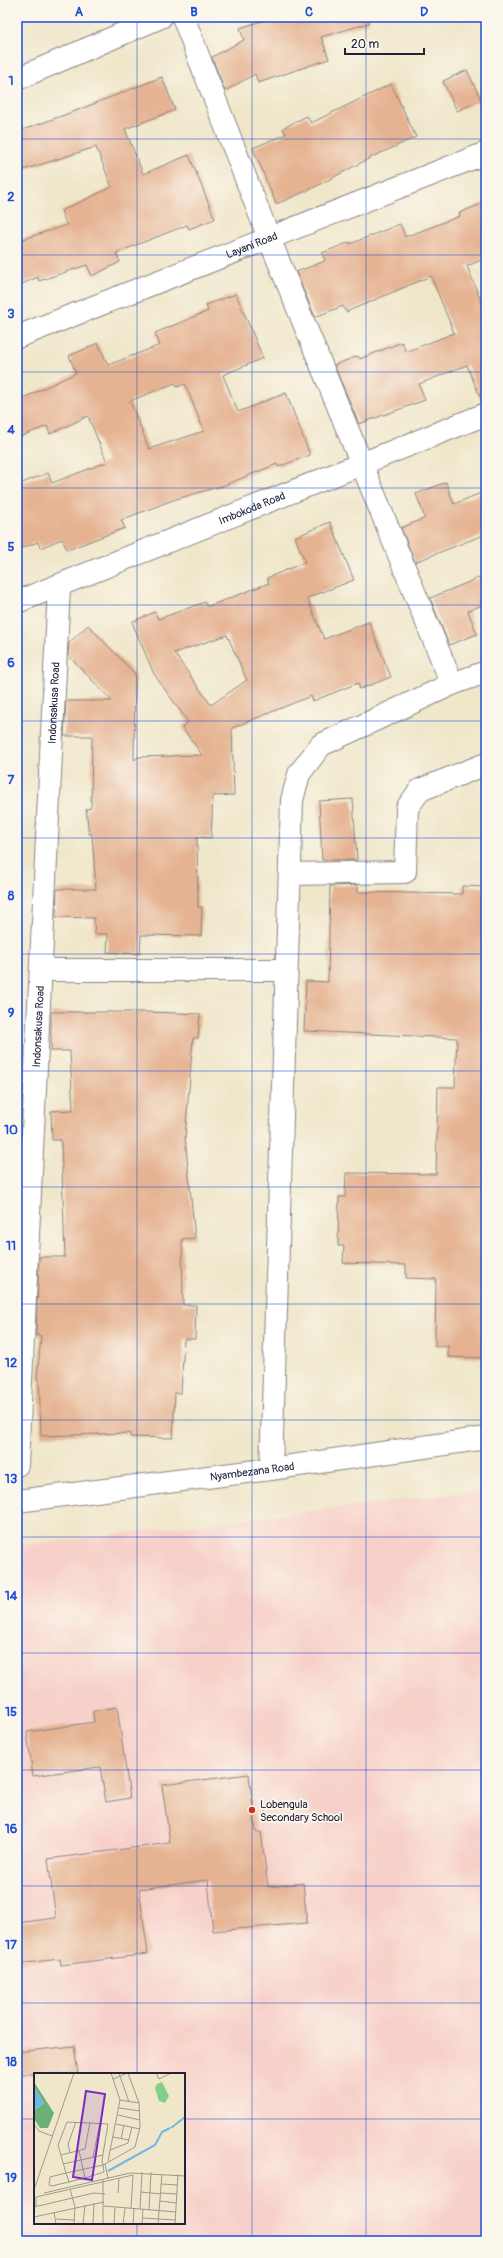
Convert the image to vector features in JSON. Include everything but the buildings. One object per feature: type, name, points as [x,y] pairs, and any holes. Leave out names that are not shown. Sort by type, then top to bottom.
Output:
[{"type":"street","points":[[17,79],[161,17]]},
{"type":"street","points":[[182,17],[269,238],[452,684]]},
{"type":"street","name":"Layani Road","points":[[17,337],[486,153]]},
{"type":"street","name":"Imbokoda Road","points":[[17,602],[59,587],[486,414]]},
{"type":"street","name":"Indonsakusa Road","points":[[17,1465],[59,587]]},
{"type":"street","points":[[271,1469],[292,800],[299,774],[321,745],[452,684],[486,672]]},
{"type":"street","points":[[290,874],[405,872],[407,808],[420,790],[486,764]]},
{"type":"street","points":[[41,970],[286,970]]},
{"type":"street","name":"Nyambezana Road","points":[[17,1501],[271,1469],[486,1438]]},
{"type":"shaded area","name":"Lobengula Secondary School","points":[[486,1490],[486,2241],[17,2241],[17,1546]]},
{"type":"place","name":"Lobengula Secondary School","points":[[252,1810]]}]
